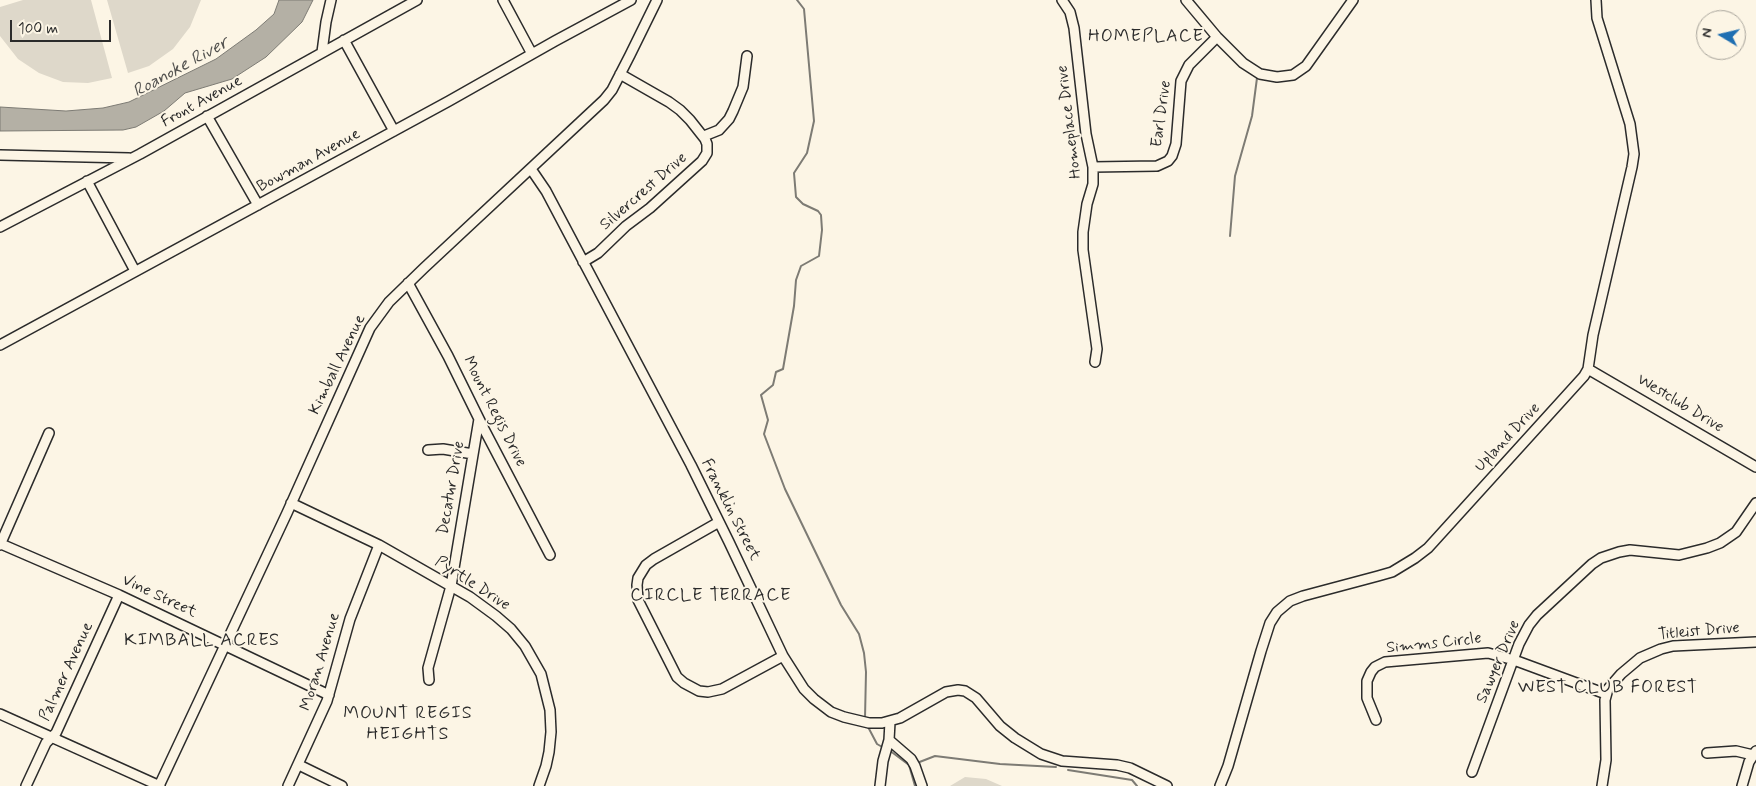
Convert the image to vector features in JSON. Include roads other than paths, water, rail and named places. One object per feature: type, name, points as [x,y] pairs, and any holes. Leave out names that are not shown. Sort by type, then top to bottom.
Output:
[{"type":"street","points":[[322,52],[331,0]]},
{"type":"street","name":"Front Avenue","points":[[0,227],[131,158],[417,0]]},
{"type":"street","points":[[503,0],[532,54]]},
{"type":"street","name":"Bowman Avenue","points":[[0,345],[631,0]]},
{"type":"street","name":"Kimball Avenue","points":[[159,786],[291,503],[363,340],[378,316],[408,283],[604,100],[620,74],[657,0]]},
{"type":"street","name":"Homeplace Drive","points":[[1062,0],[1070,12],[1074,28],[1086,134],[1093,167],[1093,184],[1087,204],[1083,232],[1083,250],[1097,349],[1094,362]]},
{"type":"street","points":[[1186,0],[1217,37],[1243,63],[1260,74],[1277,77],[1293,75],[1306,66],[1353,0]]},
{"type":"street","name":"Upland Drive","points":[[1220,786],[1228,766],[1260,651],[1270,623],[1277,612],[1290,601],[1303,596],[1385,574],[1415,558],[1428,548],[1580,382],[1588,369],[1595,326],[1634,154],[1630,124],[1598,18],[1596,0]]},
{"type":"street","name":"Earl Drive","points":[[1093,167],[1156,166],[1168,161],[1176,144],[1181,81],[1189,65],[1217,37]]},
{"type":"street","points":[[344,40],[394,131]]},
{"type":"street","points":[[620,74],[680,110],[704,136],[719,130],[729,119],[742,87],[747,56]]},
{"type":"street","points":[[207,116],[258,205]]},
{"type":"street","name":"Silvercrest Drive","points":[[583,262],[598,253],[702,160],[707,148],[704,136]]},
{"type":"street","points":[[0,155],[131,158]]},
{"type":"street","name":"Franklin Street","points":[[531,169],[546,191],[719,522],[783,656],[796,678],[814,699],[831,712],[856,721],[869,723],[890,722],[905,716],[946,692],[965,691],[976,698],[1000,726],[1041,754],[1062,761],[1124,766],[1167,786]]},
{"type":"street","points":[[87,181],[135,271]]},
{"type":"street","name":"Mount Regis Drive","points":[[408,283],[448,356],[550,555]]},
{"type":"street","name":"Westclub Drive","points":[[1588,369],[1756,467]]},
{"type":"street","name":"Decatur Drive","points":[[429,680],[428,668],[450,586],[479,418]]},
{"type":"street","points":[[0,544],[49,433]]},
{"type":"street","points":[[428,450],[443,449],[473,454]]},
{"type":"street","name":"Pyrtle Drive","points":[[291,503],[379,545],[480,604],[511,629],[541,674],[550,710],[551,732],[546,766],[539,786]]},
{"type":"street","name":"Sawyer Drive","points":[[1472,772],[1523,635],[1537,615],[1592,564],[1601,558],[1630,550],[1679,555],[1707,548],[1720,543],[1736,532],[1756,503]]},
{"type":"street","points":[[719,522],[654,558],[646,565],[638,578],[638,600],[678,676],[684,683],[699,691],[722,690],[783,656]]},
{"type":"street","name":"Vine Street","points":[[0,544],[119,595],[330,694]]},
{"type":"street","name":"Moran Avenue","points":[[288,786],[330,694],[350,619],[379,545]]},
{"type":"street","name":"Palmer Avenue","points":[[26,786],[46,743],[56,733],[119,595]]},
{"type":"street","name":"Titleist Drive","points":[[1606,694],[1612,683],[1621,674],[1631,665],[1652,652],[1673,646],[1756,642]]},
{"type":"street","name":"Simms Circle","points":[[1376,720],[1369,706],[1366,691],[1371,672],[1380,664],[1480,652],[1496,654],[1514,660],[1606,694]]},
{"type":"street","points":[[1602,786],[1606,760],[1606,694]]},
{"type":"street","points":[[0,714],[159,786]]},
{"type":"street","points":[[880,786],[890,722]]},
{"type":"street","points":[[888,742],[911,759],[922,786]]},
{"type":"street","points":[[1707,753],[1736,751],[1755,753],[1742,786]]},
{"type":"street","points":[[298,765],[342,786]]},
{"type":"waterway","points":[[797,0],[804,9],[814,121],[807,153],[794,173],[796,197],[803,204],[818,211],[821,215],[822,230],[819,256],[801,266],[796,280],[794,306],[783,369],[776,372],[773,385],[761,395],[768,420],[764,434],[785,489],[841,605],[859,634],[866,672],[865,718]]},
{"type":"waterway","points":[[1230,236],[1235,176],[1252,116],[1257,78]]},
{"type":"waterway","points":[[867,725],[877,744],[884,748]]},
{"type":"waterway","points":[[889,750],[909,765],[915,786]]},
{"type":"waterway","points":[[917,763],[935,756],[1000,764],[1056,767]]},
{"type":"waterway","points":[[1068,770],[1132,780],[1137,786]]},
{"type":"district","name":"HOMEPLACE","points":[[1146,37]]},
{"type":"district","name":"CIRCLE TERRACE","points":[[711,596]]},
{"type":"district","name":"KIMBALL ACRES","points":[[202,641]]},
{"type":"district","name":"WEST CLUB FOREST","points":[[1608,688]]},
{"type":"district","name":"MOUNT REGIS HEIGHTS","points":[[408,724]]},
{"type":"water label","name":"Roanoke River","points":[[181,68]]}]
